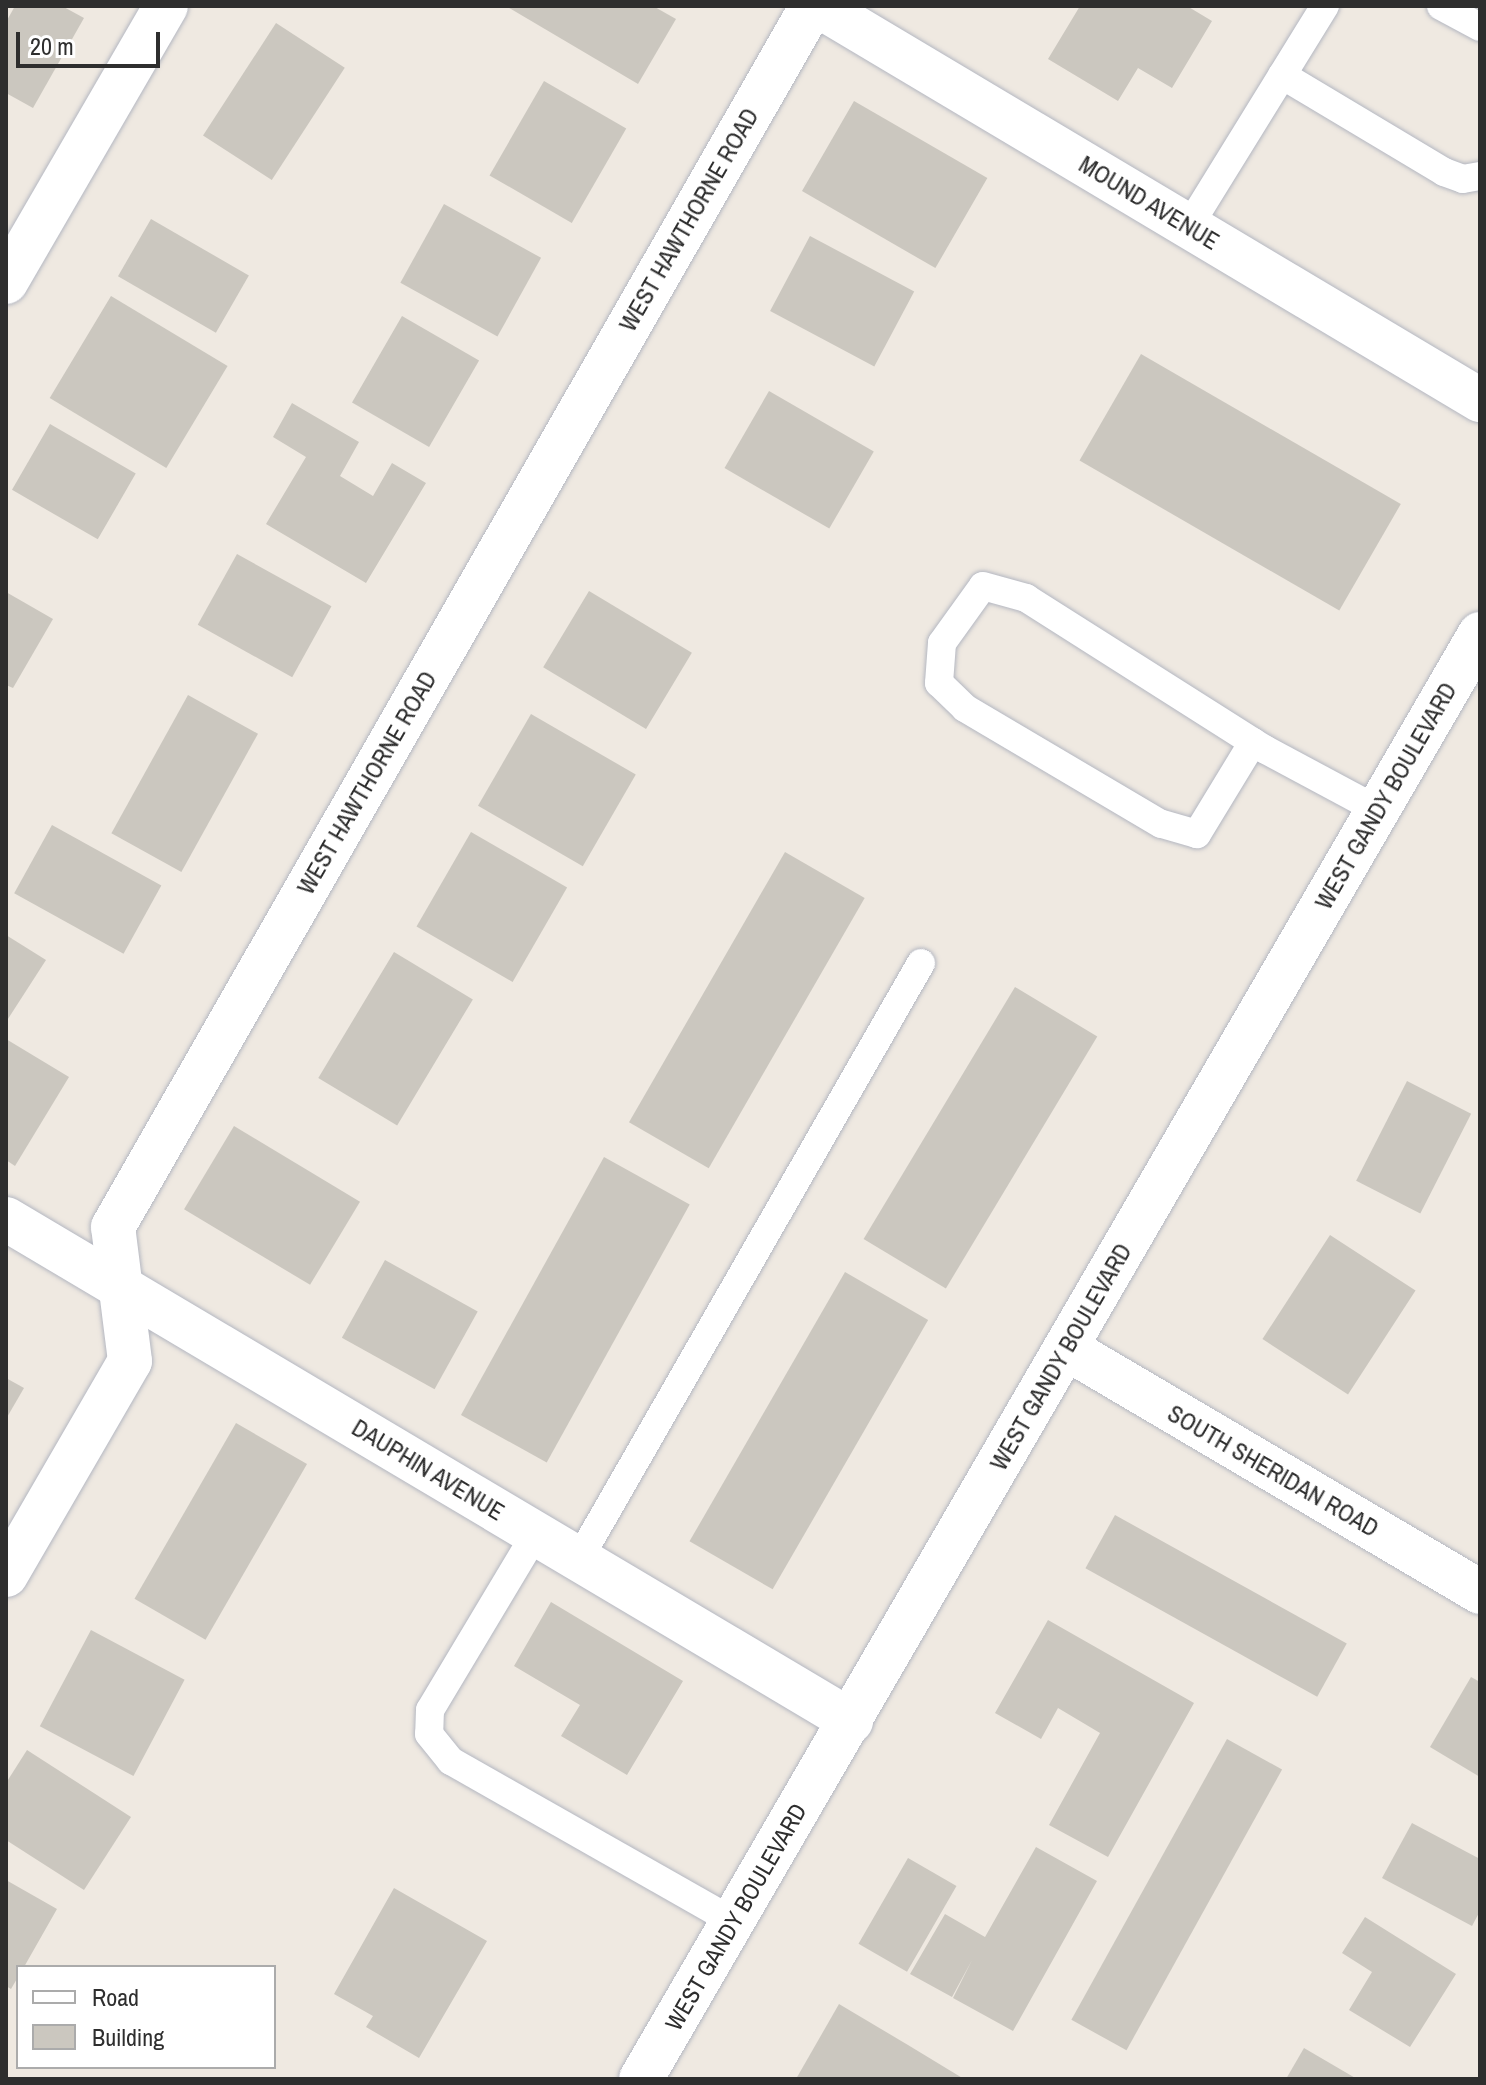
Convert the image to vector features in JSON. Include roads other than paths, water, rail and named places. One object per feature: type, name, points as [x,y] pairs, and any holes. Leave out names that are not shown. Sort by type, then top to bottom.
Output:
[{"type":"street","points":[[6,282],[166,6]]},
{"type":"street","name":"WEST HAWTHORNE ROAD","points":[[6,1575],[130,1361],[113,1227],[812,6]]},
{"type":"street","name":"MOUND AVENUE","points":[[819,6],[1480,400]]},
{"type":"street","name":"WEST GANDY BOULEVARD","points":[[641,2079],[1477,644]]},
{"type":"street","name":"DAUPHIN AVENUE","points":[[6,1219],[851,1721]]},
{"type":"street","name":"SOUTH SHERIDAN ROAD","points":[[1066,1348],[1480,1592]]},
{"type":"lane","points":[[1189,226],[1325,6]]},
{"type":"lane","points":[[1441,6],[1480,27]]},
{"type":"lane","points":[[1282,75],[1444,172],[1463,179],[1480,176]]},
{"type":"lane","points":[[1253,742],[1197,834],[1161,824],[965,708],[939,683],[942,643],[983,586],[1026,598],[1253,742],[1378,810]]},
{"type":"lane","points":[[579,1559],[921,963]]},
{"type":"lane","points":[[536,1533],[430,1710],[429,1734],[451,1761],[733,1921]]}]
